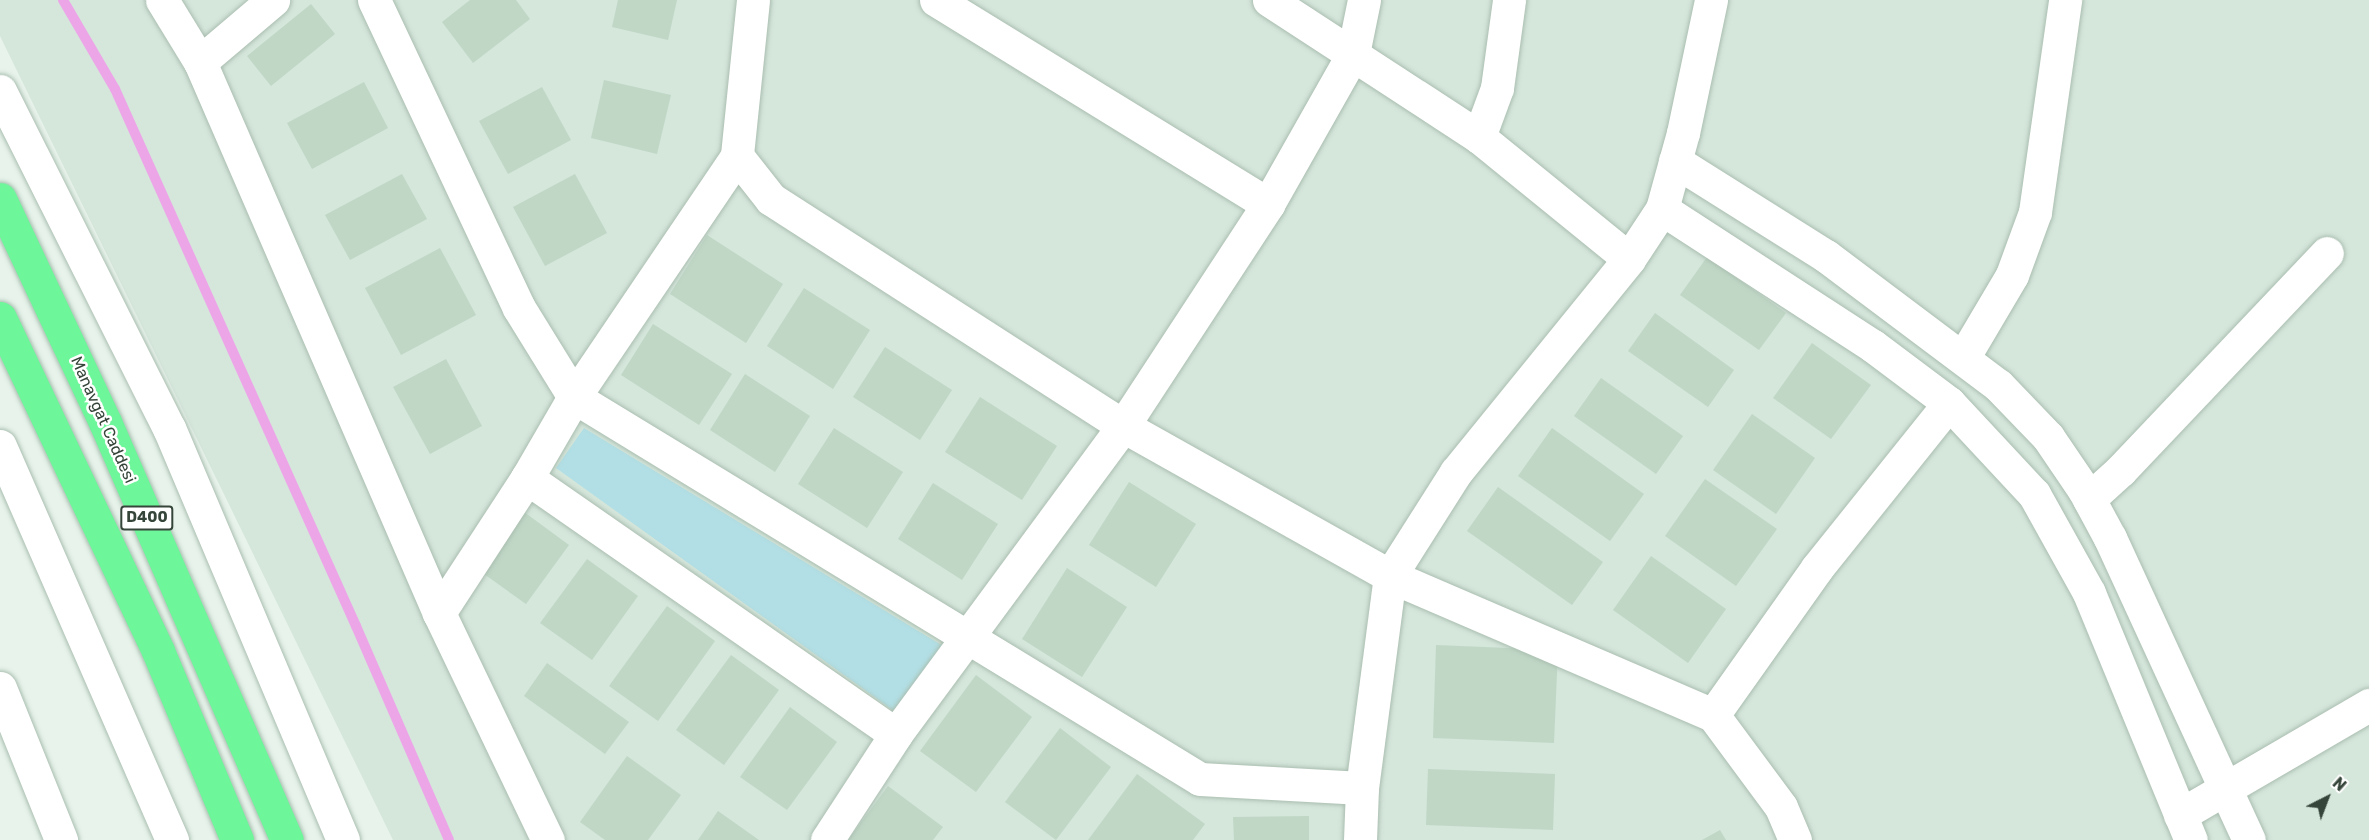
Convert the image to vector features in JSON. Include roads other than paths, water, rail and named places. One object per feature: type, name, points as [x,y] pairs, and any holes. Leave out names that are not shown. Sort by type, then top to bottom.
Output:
[{"type":"highway","name":"Manavgat Caddesi","points":[[0,199],[105,422],[287,840]]},
{"type":"highway","name":"D400","points":[[0,318],[158,651],[237,840]]},
{"type":"street","points":[[162,0],[200,62],[439,613],[548,840]]},
{"type":"street","points":[[200,62],[273,0]]},
{"type":"street","points":[[374,0],[519,308],[574,397],[967,639],[1200,779],[1362,788]]},
{"type":"street","points":[[439,613],[527,478],[574,397],[737,156],[753,0]]},
{"type":"street","points":[[936,0],[1268,204]]},
{"type":"street","points":[[1269,0],[1479,137],[1629,260]]},
{"type":"street","points":[[827,840],[896,734],[1123,426],[1268,204],[1353,54],[1364,0]]},
{"type":"street","points":[[1479,137],[1497,88],[1509,0]]},
{"type":"street","points":[[1360,840],[1362,788],[1390,576],[1456,472],[1629,260],[1662,208],[1675,161],[1710,0]]},
{"type":"street","points":[[1963,358],[2012,275],[2035,212],[2065,0]]},
{"type":"street","points":[[0,91],[169,428],[342,840]]},
{"type":"street","points":[[737,156],[771,199],[1123,426],[1390,576],[1713,715],[1780,807],[1795,840]]},
{"type":"street","points":[[1675,161],[1826,256],[1998,385],[2024,410],[2067,463],[2110,538],[2248,840]]},
{"type":"street","points":[[1662,208],[1874,346],[1949,403],[2034,494],[2089,593],[2186,828],[2226,788],[2369,705]]},
{"type":"street","points":[[2089,499],[2121,470],[2327,253]]},
{"type":"street","points":[[1713,715],[1817,568],[1949,403]]},
{"type":"street","points":[[0,446],[12,508],[172,840]]},
{"type":"street","points":[[527,478],[896,734]]},
{"type":"street","points":[[2,698],[61,840]]},
{"type":"waterway","points":[[63,0],[115,89],[356,626],[449,840]]}]
